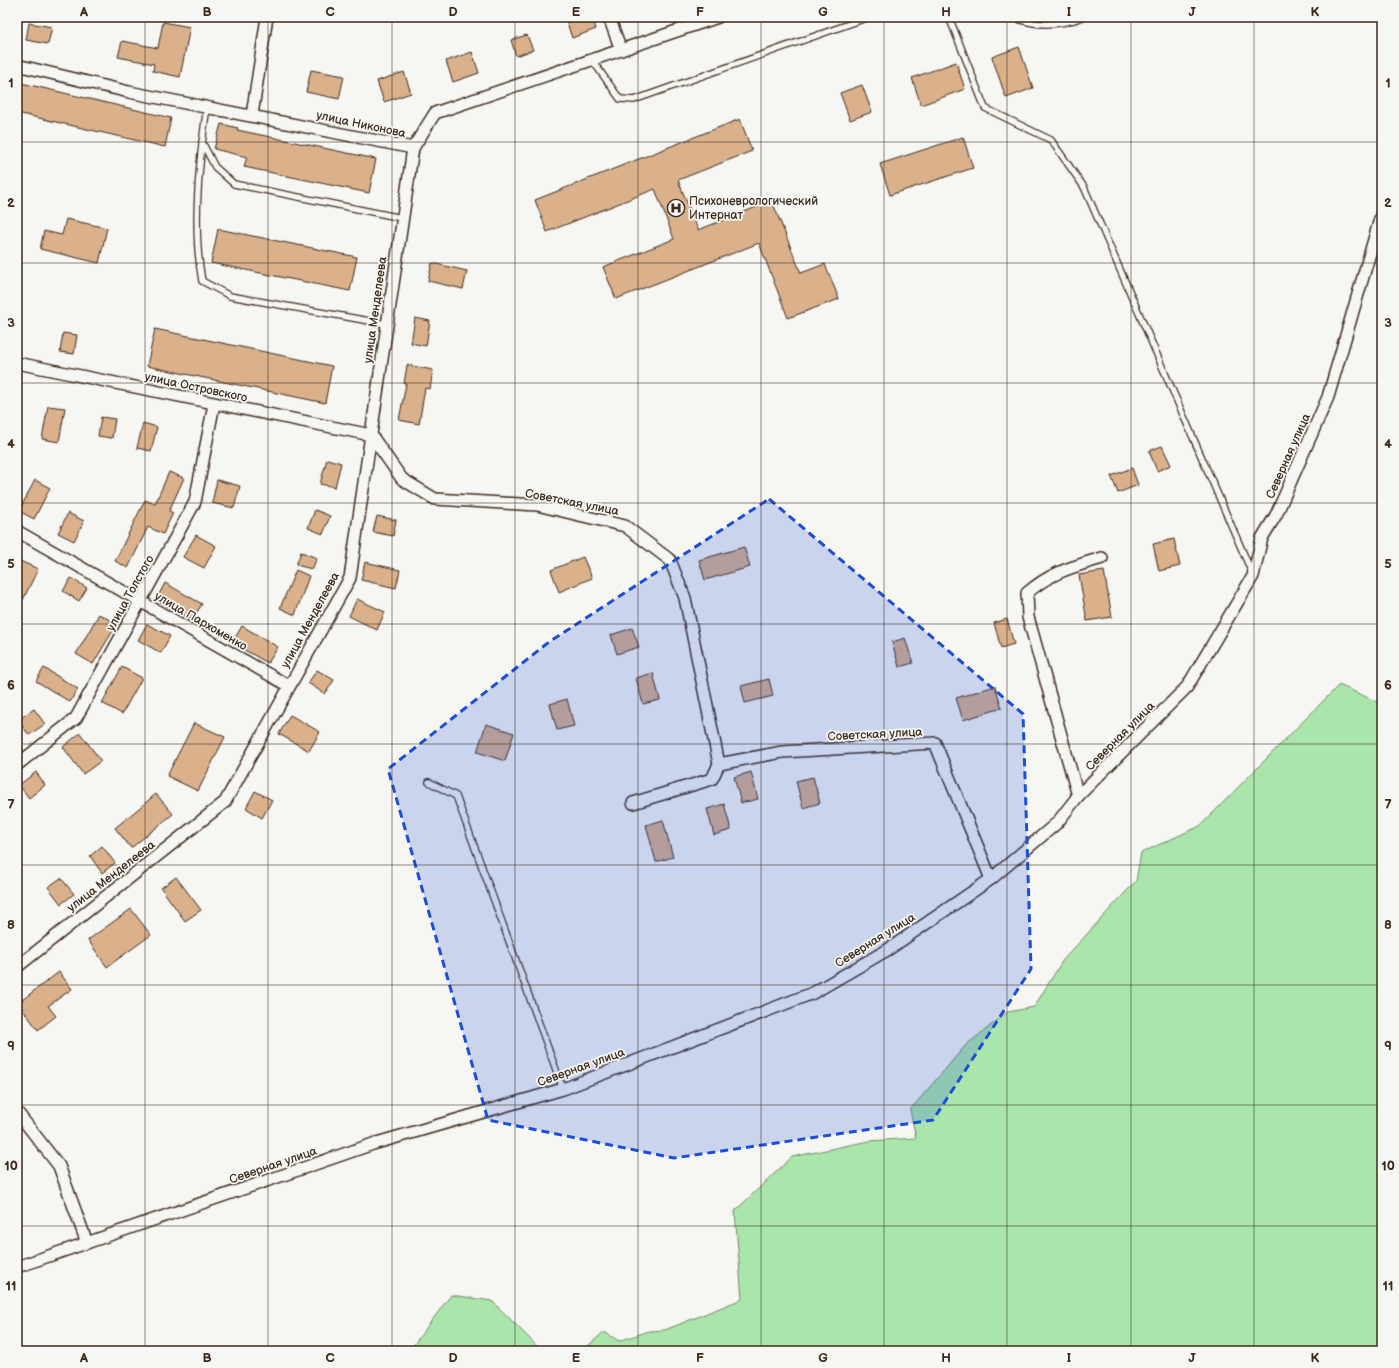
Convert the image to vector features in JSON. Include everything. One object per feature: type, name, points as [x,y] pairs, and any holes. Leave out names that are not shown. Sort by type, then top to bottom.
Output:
[{"type":"street","points":[[252,115],[267,17]]},
{"type":"street","points":[[609,17],[621,50]]},
{"type":"street","name":"улица Никонова","points":[[17,65],[128,92],[252,115],[413,148],[435,113],[718,17]]},
{"type":"street","name":"улица Менделеева","points":[[17,966],[225,802],[350,578],[386,324],[413,148]]},
{"type":"street","name":"Северная улица","points":[[17,1267],[373,1144],[563,1089],[813,993],[889,949],[991,879],[1057,823],[1078,796],[1187,687],[1253,576],[1262,538],[1276,515],[1328,397],[1382,212]]},
{"type":"street","name":"улица Островского","points":[[17,363],[371,436]]},
{"type":"street","name":"улица Толстого","points":[[17,765],[76,718],[195,502],[214,404]]},
{"type":"street","name":"Советская улица","points":[[371,436],[402,479],[435,499],[537,505],[625,526],[670,560],[685,598],[719,764],[782,752],[935,743],[991,879]]},
{"type":"street","name":"улица Пархоменко","points":[[17,531],[289,686]]},
{"type":"street","points":[[1078,796],[1028,617],[1027,593],[1043,580],[1073,567],[1102,558]]},
{"type":"street","points":[[633,803],[712,779],[719,764]]},
{"type":"street","points":[[17,1112],[59,1166],[87,1243]]},
{"type":"lane","points":[[592,60],[620,99],[634,100],[869,17]]},
{"type":"lane","points":[[949,17],[985,108],[1051,140],[1084,187],[1253,576]]},
{"type":"lane","points":[[1013,17],[1039,25],[1066,23],[1083,17]]},
{"type":"lane","points":[[207,107],[200,166],[198,258],[202,281],[230,296],[386,324]]},
{"type":"lane","points":[[202,141],[214,167],[234,184],[402,218]]},
{"type":"lane","points":[[429,782],[456,796],[563,1089]]},
{"type":"highlighted area","points":[[769,499],[1023,714],[1031,969],[933,1120],[674,1158],[488,1120],[388,769],[549,642]]},
{"type":"green space","points":[[1339,685],[1382,704],[1382,1351],[582,1351],[604,1332],[619,1341],[649,1331],[665,1330],[742,1299],[735,1211],[792,1157],[869,1141],[916,1138],[910,1110],[966,1045],[1008,1012],[1034,1007],[1063,960],[1136,881],[1141,853],[1200,826]]},
{"type":"green space","points":[[451,1295],[492,1301],[542,1351],[409,1351]]},
{"type":"building","points":[[565,17],[592,17],[596,29],[572,38]]},
{"type":"building","points":[[163,22],[190,27],[180,77],[153,71],[154,64],[118,57],[122,41],[158,48]]},
{"type":"building","points":[[29,23],[52,27],[48,44],[26,40]]},
{"type":"building","points":[[527,35],[533,50],[516,56],[511,40]]},
{"type":"building","points":[[1019,47],[1033,88],[1006,98],[992,57]]},
{"type":"building","points":[[472,52],[479,73],[453,82],[446,61]]},
{"type":"building","points":[[956,62],[965,89],[921,105],[912,78]]},
{"type":"building","points":[[311,70],[344,76],[339,99],[306,92]]},
{"type":"building","points":[[404,72],[411,93],[384,102],[377,81]]},
{"type":"building","points":[[17,82],[171,118],[165,147],[17,113]]},
{"type":"building","points":[[862,85],[872,112],[850,120],[840,93]]},
{"type":"building","points":[[740,119],[752,151],[678,180],[698,230],[772,201],[801,273],[825,264],[839,299],[788,318],[759,243],[616,299],[603,267],[674,239],[655,189],[547,232],[535,200]]},
{"type":"building","points":[[221,124],[238,128],[237,130],[376,159],[369,193],[244,167],[247,157],[214,149]]},
{"type":"building","points":[[963,137],[973,168],[890,195],[880,164]]},
{"type":"building","points":[[66,219],[107,228],[99,263],[40,249],[44,231],[62,235]]},
{"type":"building","points":[[218,229],[357,257],[350,291],[211,263]]},
{"type":"building","points":[[432,263],[467,271],[463,289],[428,281]]},
{"type":"building","points":[[415,318],[430,321],[426,346],[411,343]]},
{"type":"building","points":[[155,329],[332,366],[325,403],[147,366]]},
{"type":"building","points":[[63,333],[77,335],[74,354],[60,352]]},
{"type":"building","points":[[407,365],[433,370],[430,389],[425,388],[419,424],[399,420],[406,384],[404,384]]},
{"type":"building","points":[[48,406],[65,408],[59,442],[42,439]]},
{"type":"building","points":[[101,417],[115,419],[112,438],[98,436]]},
{"type":"building","points":[[143,423],[157,427],[151,451],[137,448]]},
{"type":"building","points":[[1162,446],[1171,465],[1157,471],[1149,451]]},
{"type":"building","points":[[327,459],[341,463],[335,487],[320,484]]},
{"type":"building","points":[[1132,468],[1138,485],[1118,493],[1111,476]]},
{"type":"building","points":[[169,472],[184,478],[169,511],[173,513],[163,534],[148,527],[128,568],[115,561],[145,500],[155,504]]},
{"type":"building","points":[[35,480],[50,488],[34,519],[19,511]]},
{"type":"building","points":[[217,480],[240,486],[234,508],[212,503]]},
{"type":"building","points":[[315,510],[330,516],[323,534],[308,528]]},
{"type":"building","points":[[68,513],[84,521],[74,541],[58,533]]},
{"type":"building","points":[[377,516],[396,520],[393,536],[373,532]]},
{"type":"building","points":[[196,535],[216,546],[204,568],[183,557]]},
{"type":"building","points":[[1174,539],[1180,566],[1159,571],[1153,544]]},
{"type":"building","points":[[744,547],[750,567],[705,580],[699,560]]},
{"type":"building","points":[[301,552],[317,558],[312,569],[296,565]]},
{"type":"building","points":[[583,557],[592,578],[559,592],[551,570]]},
{"type":"building","points":[[20,561],[38,569],[17,612],[17,568]]},
{"type":"building","points":[[365,562],[400,570],[396,588],[361,580]]},
{"type":"building","points":[[296,570],[309,576],[295,615],[280,608]]},
{"type":"building","points":[[1104,571],[1112,617],[1087,621],[1079,575]]},
{"type":"building","points":[[71,578],[87,588],[79,601],[63,591]]},
{"type":"building","points":[[165,583],[202,604],[192,620],[156,600]]},
{"type":"building","points":[[357,599],[385,612],[377,630],[349,616]]},
{"type":"building","points":[[99,614],[117,624],[93,664],[76,654]]},
{"type":"building","points":[[1007,619],[1014,644],[1001,648],[994,623]]},
{"type":"building","points":[[147,624],[170,636],[161,653],[138,640]]},
{"type":"building","points":[[242,626],[278,647],[268,663],[232,643]]},
{"type":"building","points":[[632,628],[639,647],[617,654],[611,635]]},
{"type":"building","points":[[905,638],[913,663],[899,667],[892,642]]},
{"type":"building","points":[[122,667],[142,678],[122,714],[102,703]]},
{"type":"building","points":[[44,668],[78,689],[70,702],[36,681]]},
{"type":"building","points":[[317,670],[334,680],[325,694],[308,683]]},
{"type":"building","points":[[653,673],[660,700],[643,704],[636,678]]},
{"type":"building","points":[[769,679],[773,696],[745,703],[741,686]]},
{"type":"building","points":[[995,686],[1002,708],[963,720],[956,698]]},
{"type":"building","points":[[567,699],[574,726],[557,730],[550,704]]},
{"type":"building","points":[[34,709],[45,724],[29,735],[18,720]]},
{"type":"building","points":[[290,715],[320,732],[309,751],[279,734]]},
{"type":"building","points":[[194,723],[225,737],[198,791],[167,776]]},
{"type":"building","points":[[486,724],[514,733],[505,761],[477,752]]},
{"type":"building","points":[[80,733],[101,761],[83,774],[63,747]]},
{"type":"building","points":[[36,772],[45,785],[29,798],[19,785]]},
{"type":"building","points":[[751,772],[758,799],[741,803],[734,777]]},
{"type":"building","points":[[813,777],[820,803],[803,808],[796,781]]},
{"type":"building","points":[[255,791],[272,800],[262,818],[246,808]]},
{"type":"building","points":[[156,794],[173,814],[131,848],[115,828]]},
{"type":"building","points":[[724,804],[731,830],[714,835],[707,809]]},
{"type":"building","points":[[663,820],[673,857],[656,862],[646,825]]},
{"type":"building","points":[[102,846],[115,863],[102,873],[90,856]]},
{"type":"building","points":[[176,877],[201,910],[185,921],[161,888]]},
{"type":"building","points":[[61,878],[74,894],[61,904],[48,887]]},
{"type":"building","points":[[131,909],[151,935],[107,967],[88,940]]},
{"type":"building","points":[[59,972],[72,989],[48,1006],[56,1016],[38,1030],[18,1003]]},
{"type":"place","name":"Психоневрологический Интернат","points":[[676,208]]}]
